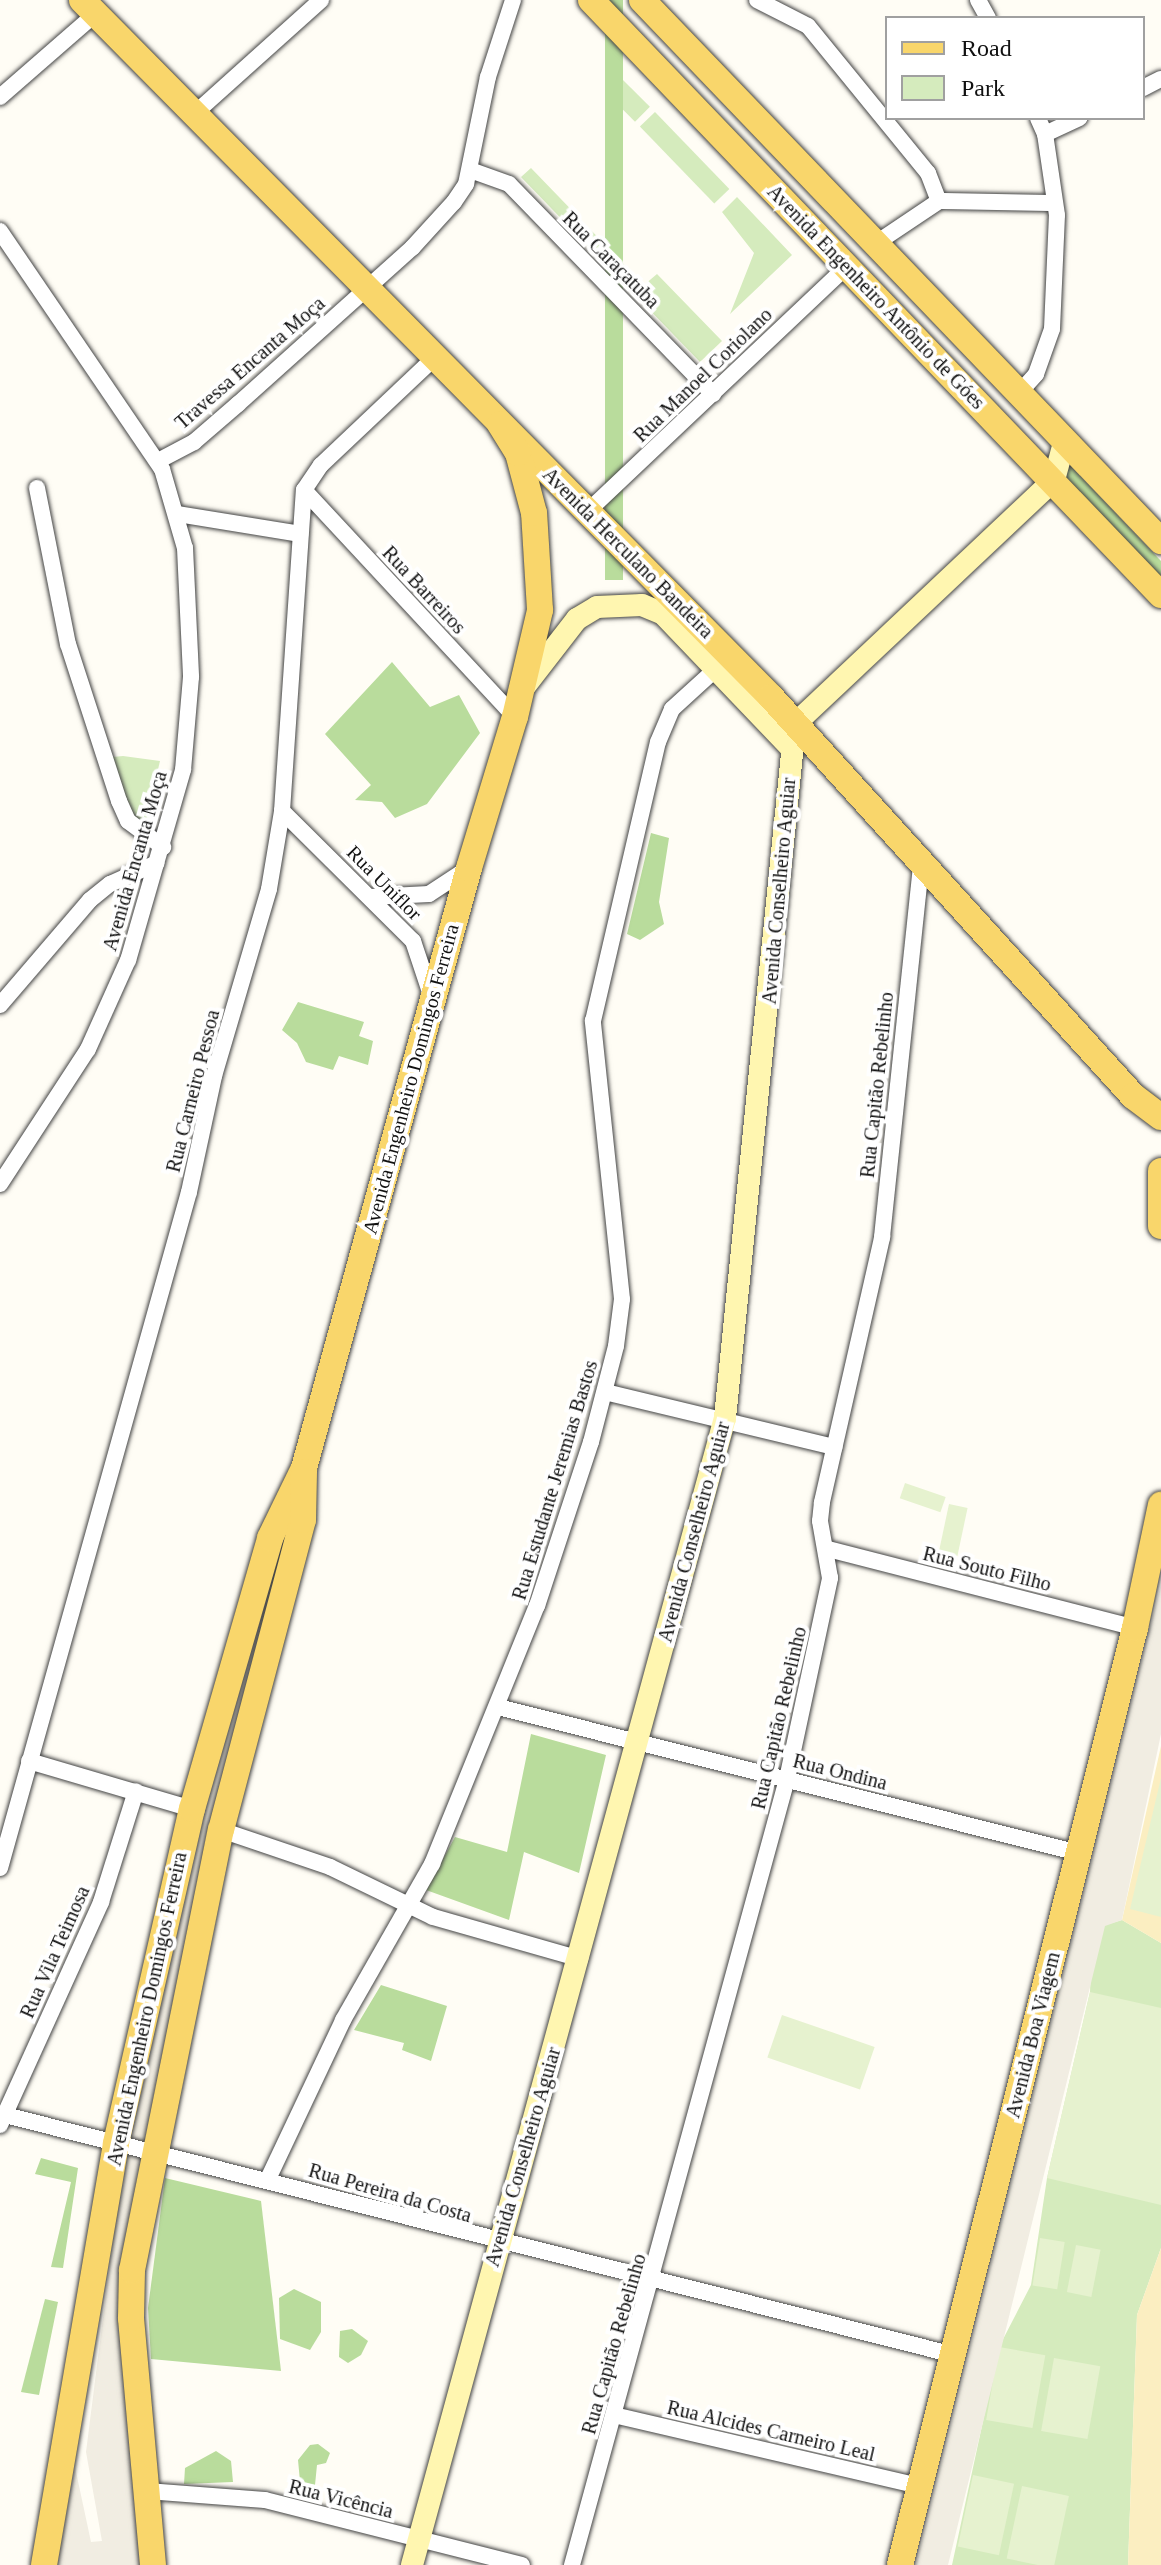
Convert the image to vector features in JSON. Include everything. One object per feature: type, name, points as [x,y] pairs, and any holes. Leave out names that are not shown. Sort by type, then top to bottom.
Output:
[{"type":"main road","name":"Avenida Engenheiro Antônio de Góes","points":[[591,0],[1161,595]]},
{"type":"main road","name":"Avenida Engenheiro Antônio de Góes","points":[[642,0],[1161,541]]},
{"type":"main road","name":"Avenida Herculano Bandeira","points":[[88,7],[587,512],[643,554],[793,736]]},
{"type":"main road","name":"Avenida Engenheiro Domingos Ferreira","points":[[44,2565],[116,2143],[192,1809],[270,1538],[304,1468],[432,999],[515,717],[540,610],[539,554],[527,483],[518,453],[500,424]]},
{"type":"main road","points":[[793,736],[1054,480],[1065,439]]},
{"type":"main road","name":"Avenida Engenheiro Domingos Ferreira","points":[[522,690],[556,640],[597,607],[642,605],[663,614]]},
{"type":"main road","name":"Avenida Herculano Bandeira","points":[[663,614],[717,668],[793,736],[921,865],[1133,1096],[1161,1117]]},
{"type":"main road","name":"Avenida Conselheiro Aguiar","points":[[412,2565],[498,2243],[580,1959],[725,1418],[759,1108],[793,736]]},
{"type":"main road","points":[[1161,1171],[1161,1226]]},
{"type":"main road","name":"Avenida Engenheiro Domingos Ferreira","points":[[153,2565],[131,2318],[132,2270],[152,2152],[221,1830],[303,1520],[304,1468]]},
{"type":"main road","name":"Avenida Boa Viagem","points":[[900,2565],[950,2354],[1135,1628],[1161,1505]]},
{"type":"street","name":"Travessa Encanta Moça","points":[[158,461],[194,442],[431,230],[466,184],[488,77],[513,0]]},
{"type":"street","points":[[757,0],[808,26],[928,173],[939,201]]},
{"type":"street","points":[[193,115],[320,2]]},
{"type":"street","points":[[0,97],[88,7]]},
{"type":"street","points":[[1020,392],[1036,374],[1052,329],[1054,203],[1045,134],[1039,120]]},
{"type":"street","points":[[1045,134],[1076,120]]},
{"type":"street","name":"Rua Caraçatuba","points":[[470,170],[509,184],[713,394]]},
{"type":"street","points":[[875,244],[939,201],[1054,203]]},
{"type":"street","name":"Avenida Encanta Moça","points":[[0,231],[158,461],[177,514],[189,584],[191,677],[183,770],[128,960],[95,1036],[1,1175]]},
{"type":"street","name":"Rua Manoel Coriolano","points":[[587,512],[846,267]]},
{"type":"street","points":[[304,490],[321,465],[434,358]]},
{"type":"street","points":[[0,1005],[90,900],[110,884],[160,855],[128,821],[119,801],[68,644],[37,488]]},
{"type":"street","name":"Rua Carneiro Pessoa","points":[[0,1868],[189,1192],[214,1076],[257,938],[282,811],[304,490]]},
{"type":"street","name":"Rua Barreiros","points":[[304,490],[515,717]]},
{"type":"street","points":[[177,514],[300,534]]},
{"type":"street","name":"Rua Estudante Jeremias Bastos","points":[[268,2179],[343,2020],[432,1864],[537,1606],[605,1392],[622,1299],[593,1021],[658,742],[672,709],[717,668]]},
{"type":"street","name":"Rua Uniflor","points":[[282,811],[371,897],[418,949],[432,999]]},
{"type":"street","name":"Rua Capitão Rebelinho","points":[[572,2565],[653,2281],[787,1779],[830,1578],[828,1549],[820,1521],[882,1237],[921,865]]},
{"type":"street","points":[[371,897],[429,894],[469,868]]},
{"type":"street","points":[[605,1392],[725,1418],[834,1447]]},
{"type":"street","name":"Rua Souto Filho","points":[[828,1549],[1135,1628]]},
{"type":"street","name":"Rua Ondina","points":[[498,1707],[1079,1853]]},
{"type":"street","points":[[29,1761],[192,1809]]},
{"type":"street","name":"Rua Vila Teimosa","points":[[3,2120],[101,1902],[136,1791]]},
{"type":"street","points":[[221,1830],[313,1859],[406,1906],[580,1959]]},
{"type":"street","name":"Rua Pereira da Costa","points":[[3,2120],[268,2179],[498,2243],[950,2354]]},
{"type":"street","name":"Rua Alcides Carneiro Leal","points":[[614,2415],[919,2486]]},
{"type":"street","name":"Rua Vicência","points":[[147,2491],[265,2500],[522,2565]]},
{"type":"green space","points":[[605,0],[623,0],[623,580],[605,580]]},
{"type":"green space","points":[[623,80],[650,107],[635,122],[608,95]]},
{"type":"green space","points":[[655,112],[729,189],[714,204],[640,127]]},
{"type":"green space","points":[[531,168],[644,285],[657,274],[722,341],[700,362],[521,177]]},
{"type":"green space","points":[[737,197],[792,255],[730,314],[754,253],[722,212]]},
{"type":"green space","points":[[1065,460],[1161,561],[1161,580],[1061,476]]},
{"type":"green space","points":[[392,662],[430,707],[459,695],[480,733],[427,804],[395,818],[382,802],[355,800],[371,785],[325,734]]},
{"type":"green space","points":[[123,756],[160,761],[143,833],[103,758]]},
{"type":"green space","points":[[651,833],[669,838],[659,902],[664,924],[640,940],[627,934]]},
{"type":"green space","points":[[298,1002],[364,1022],[359,1036],[373,1041],[368,1065],[339,1056],[333,1070],[306,1062],[297,1043],[282,1030]]},
{"type":"green space","points":[[905,1483],[946,1497],[940,1512],[900,1498]]},
{"type":"green space","points":[[949,1504],[968,1508],[957,1556],[939,1552]]},
{"type":"green space","points":[[531,1734],[606,1755],[579,1873],[524,1852],[509,1920],[426,1890],[455,1837],[507,1852]]},
{"type":"green space","points":[[1161,1778],[1161,1917],[1130,1909]]},
{"type":"green space","points":[[1122,1920],[1161,1943],[1161,2248],[1137,2315],[1128,2565],[952,2565],[999,2347],[1031,2285],[1047,2178],[1090,1992],[1092,1940],[1105,1925]]},
{"type":"green space","points":[[381,1985],[447,2006],[431,2061],[402,2050],[404,2043],[354,2030]]},
{"type":"green space","points":[[1090,1992],[1161,2008],[1161,2205],[1047,2178]]},
{"type":"green space","points":[[782,2015],[875,2047],[860,2089],[767,2058]]},
{"type":"green space","points":[[41,2158],[78,2168],[63,2268],[51,2267],[71,2182],[35,2174]]},
{"type":"green space","points":[[165,2178],[261,2201],[281,2371],[151,2359],[148,2308]]},
{"type":"green space","points":[[1040,2238],[1065,2242],[1057,2289],[1032,2285]]},
{"type":"green space","points":[[1076,2245],[1101,2250],[1091,2297],[1067,2292]]},
{"type":"green space","points":[[294,2289],[321,2302],[321,2332],[310,2350],[280,2339],[279,2298]]},
{"type":"green space","points":[[45,2299],[58,2302],[39,2395],[21,2392]]},
{"type":"green space","points":[[352,2329],[368,2341],[361,2355],[348,2363],[339,2357],[340,2331]]},
{"type":"green space","points":[[999,2347],[1045,2355],[1032,2428],[986,2420]]},
{"type":"green space","points":[[1054,2358],[1100,2366],[1087,2439],[1041,2431]]},
{"type":"green space","points":[[318,2444],[330,2453],[326,2463],[317,2465],[315,2485],[305,2483],[301,2492],[298,2460],[310,2445]]},
{"type":"green space","points":[[216,2451],[231,2461],[233,2482],[184,2484],[185,2468]]},
{"type":"green space","points":[[973,2475],[1014,2484],[999,2555],[958,2546]]},
{"type":"green space","points":[[1022,2486],[1069,2496],[1054,2565],[1007,2558]]},
{"type":"sand","points":[[1161,1746],[1161,1943],[1122,1920]]},
{"type":"sand","points":[[1161,2248],[1161,2565],[1128,2565],[1137,2315]]},
{"type":"shaded area","points":[[299,1488],[147,2147],[122,2142],[205,1790]]},
{"type":"shaded area","points":[[1161,1584],[1161,1734],[1122,1920],[1105,1926],[948,2565],[916,2565]]},
{"type":"shaded area","points":[[124,2152],[145,2157],[129,2252],[148,2565],[57,2565],[75,2467],[91,2542],[102,2541],[86,2452]]}]
